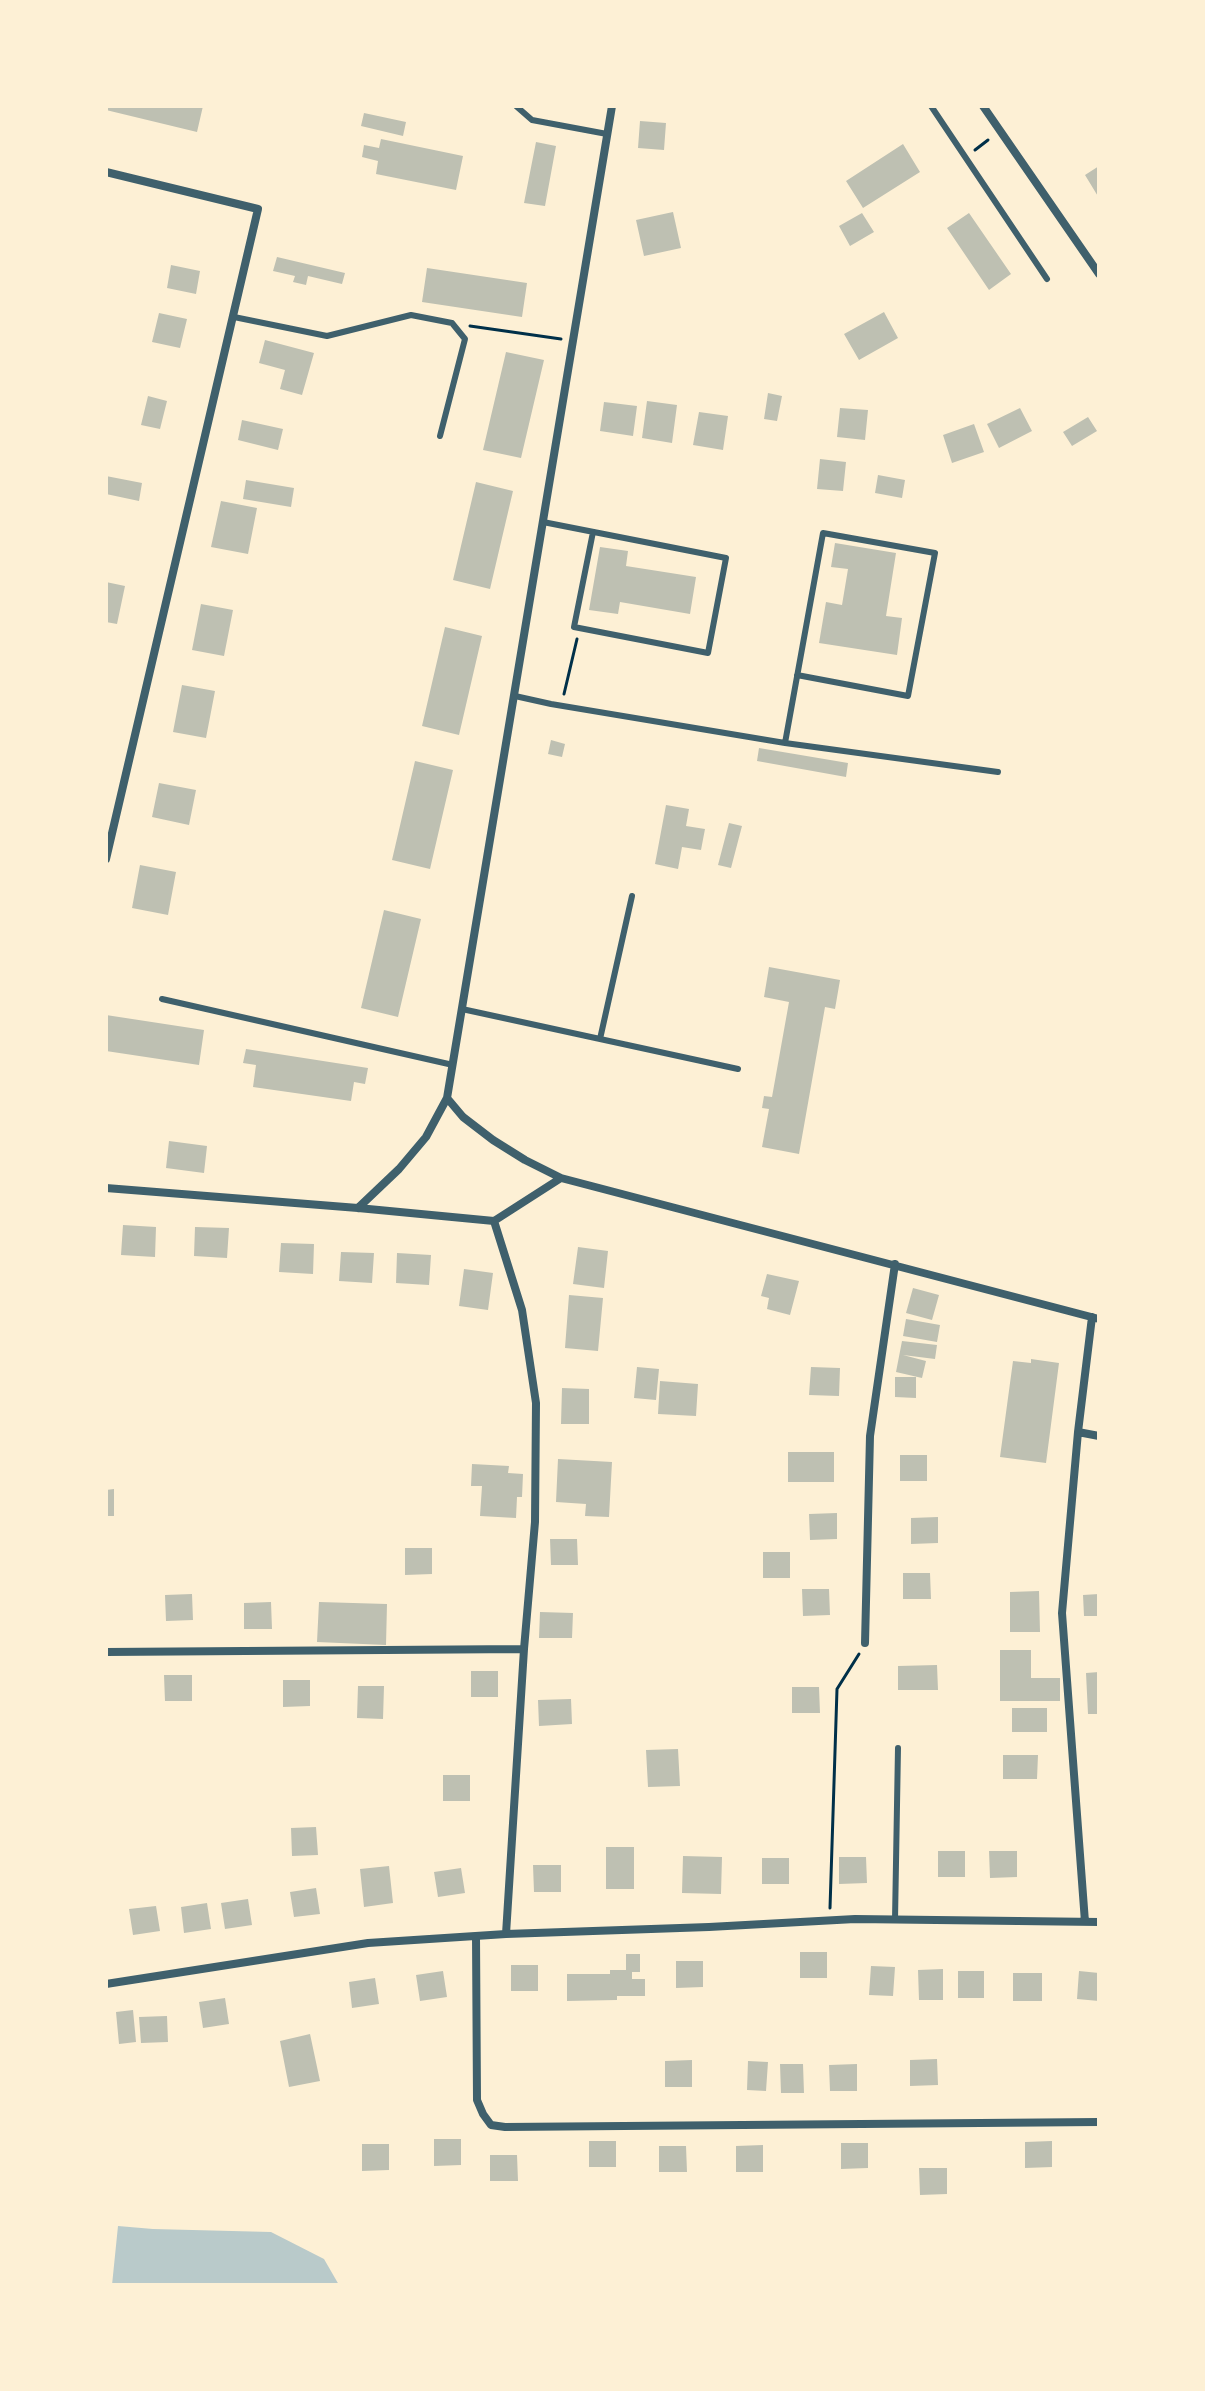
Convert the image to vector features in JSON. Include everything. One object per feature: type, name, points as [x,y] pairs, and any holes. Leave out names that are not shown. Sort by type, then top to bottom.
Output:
[{"type":"street","points":[[358,1208],[399,1169],[426,1137],[447,1098],[612,106]]},
{"type":"street","points":[[983,106],[1099,274]]},
{"type":"street","points":[[106,172],[258,209],[106,859]]},
{"type":"street","points":[[447,1098],[463,1117],[493,1140],[561,1178],[1095,1318],[1078,1432],[1062,1613],[1085,1922]]},
{"type":"street","points":[[106,1188],[494,1221],[561,1178]]},
{"type":"street","points":[[494,1221],[522,1310],[536,1403],[535,1522],[506,1934]]},
{"type":"street","points":[[865,1643],[870,1436],[895,1264]]},
{"type":"street","points":[[1078,1432],[1099,1436]]},
{"type":"street","points":[[106,1652],[524,1649]]},
{"type":"street","points":[[106,1984],[368,1943],[506,1934],[830,1920],[1099,1922]]},
{"type":"street","points":[[476,1936],[477,2100],[491,2125],[1099,2122]]},
{"type":"lane","points":[[516,106],[532,120],[607,134]]},
{"type":"lane","points":[[931,106],[1047,279]]},
{"type":"lane","points":[[234,317],[327,336],[411,315],[452,323],[465,339],[440,436]]},
{"type":"lane","points":[[543,522],[726,558],[708,653],[574,627],[593,532]]},
{"type":"lane","points":[[785,743],[797,675],[823,533],[935,553],[908,696],[797,675]]},
{"type":"lane","points":[[515,696],[785,743],[998,772]]},
{"type":"lane","points":[[600,1039],[632,896]]},
{"type":"lane","points":[[162,999],[453,1065]]},
{"type":"lane","points":[[462,1009],[738,1069]]},
{"type":"lane","points":[[895,1920],[898,1748]]},
{"type":"path","points":[[452,323],[573,340]]},
{"type":"path","points":[[551,704],[565,693],[579,628]]},
{"type":"path","points":[[830,1920],[837,1689],[865,1643]]},
{"type":"shaded area","points":[[118,2226],[271,2232],[324,2259],[339,2285],[112,2285]]},
{"type":"building","points":[[106,106],[203,106],[197,132],[106,110]]},
{"type":"building","points":[[364,113],[406,122],[403,136],[361,126]]},
{"type":"building","points":[[640,121],[666,123],[664,150],[638,148]]},
{"type":"building","points":[[381,139],[463,156],[456,190],[376,174],[378,161],[362,157],[364,145],[379,148]]},
{"type":"building","points":[[536,142],[556,146],[545,206],[524,203]]},
{"type":"building","points":[[903,144],[920,172],[863,208],[846,181]]},
{"type":"building","points":[[1099,166],[1099,198],[1085,175]]},
{"type":"building","points":[[673,212],[681,248],[644,256],[636,220]]},
{"type":"building","points":[[862,213],[874,232],[850,246],[839,226]]},
{"type":"building","points":[[969,213],[1011,274],[989,290],[947,228]]},
{"type":"building","points":[[277,257],[345,273],[342,284],[308,276],[306,285],[293,282],[295,276],[273,271]]},
{"type":"building","points":[[171,265],[200,271],[196,294],[167,288]]},
{"type":"building","points":[[427,268],[527,283],[522,317],[422,302]]},
{"type":"building","points":[[884,312],[898,338],[859,360],[844,334]]},
{"type":"building","points":[[159,313],[187,319],[180,348],[152,342]]},
{"type":"building","points":[[265,340],[314,353],[302,395],[280,389],[285,370],[259,363]]},
{"type":"building","points":[[506,352],[544,360],[521,458],[483,450]]},
{"type":"building","points":[[768,393],[782,396],[777,421],[764,419]]},
{"type":"building","points":[[148,396],[167,401],[160,429],[141,425]]},
{"type":"building","points":[[647,401],[677,405],[672,443],[642,438]]},
{"type":"building","points":[[604,402],[637,406],[633,436],[600,431]]},
{"type":"building","points":[[840,408],[868,410],[865,440],[837,437]]},
{"type":"building","points":[[1020,408],[1032,431],[999,448],[987,424]]},
{"type":"building","points":[[699,412],[728,416],[723,450],[693,445]]},
{"type":"building","points":[[1088,417],[1097,431],[1072,446],[1063,432]]},
{"type":"building","points":[[242,420],[283,429],[278,450],[238,440]]},
{"type":"building","points":[[974,424],[984,452],[952,463],[943,435]]},
{"type":"building","points":[[820,459],[846,462],[843,491],[817,489]]},
{"type":"building","points":[[878,475],[905,480],[902,498],[875,493]]},
{"type":"building","points":[[106,476],[142,483],[139,501],[106,494]]},
{"type":"building","points":[[246,480],[294,488],[291,507],[243,499]]},
{"type":"building","points":[[476,482],[513,491],[490,589],[453,580]]},
{"type":"building","points":[[221,501],[257,508],[248,554],[211,547]]},
{"type":"building","points":[[835,543],[896,553],[886,616],[902,618],[897,655],[819,643],[826,602],[842,605],[848,569],[831,567]]},
{"type":"building","points":[[600,547],[628,551],[626,566],[696,577],[690,614],[620,602],[618,614],[589,610]]},
{"type":"building","points":[[106,582],[125,586],[117,624],[106,622]]},
{"type":"building","points":[[201,604],[233,610],[224,656],[192,650]]},
{"type":"building","points":[[445,627],[482,636],[459,735],[422,726]]},
{"type":"building","points":[[182,685],[215,691],[206,738],[173,732]]},
{"type":"building","points":[[551,740],[565,744],[562,757],[548,754]]},
{"type":"building","points":[[759,748],[848,763],[846,777],[757,761]]},
{"type":"building","points":[[415,761],[453,770],[430,869],[392,860]]},
{"type":"building","points":[[159,783],[196,790],[189,825],[152,817]]},
{"type":"building","points":[[666,805],[689,809],[686,826],[705,829],[701,850],[682,847],[678,869],[655,864]]},
{"type":"building","points":[[729,823],[742,826],[731,868],[718,865]]},
{"type":"building","points":[[140,865],[176,872],[168,915],[132,908]]},
{"type":"building","points":[[384,910],[421,919],[398,1017],[361,1008]]},
{"type":"building","points":[[769,967],[840,980],[835,1009],[825,1007],[799,1154],[762,1147],[769,1109],[762,1108],[764,1096],[772,1097],[789,1002],[764,997]]},
{"type":"building","points":[[106,1015],[204,1030],[199,1065],[106,1051]]},
{"type":"building","points":[[246,1049],[368,1068],[365,1084],[354,1082],[351,1101],[253,1087],[256,1065],[243,1063]]},
{"type":"building","points":[[169,1141],[207,1146],[204,1173],[166,1168]]},
{"type":"building","points":[[123,1225],[156,1227],[155,1257],[121,1255]]},
{"type":"building","points":[[195,1227],[229,1228],[227,1258],[194,1256]]},
{"type":"building","points":[[281,1243],[314,1244],[313,1274],[279,1272]]},
{"type":"building","points":[[578,1247],[608,1251],[604,1288],[573,1284]]},
{"type":"building","points":[[341,1252],[374,1253],[372,1283],[339,1281]]},
{"type":"building","points":[[397,1253],[431,1255],[429,1285],[396,1283]]},
{"type":"building","points":[[464,1269],[493,1273],[488,1310],[459,1306]]},
{"type":"building","points":[[767,1274],[799,1281],[790,1315],[767,1309],[769,1298],[761,1296]]},
{"type":"building","points":[[913,1288],[939,1295],[932,1320],[906,1313]]},
{"type":"building","points":[[569,1295],[603,1298],[598,1351],[565,1348]]},
{"type":"building","points":[[906,1319],[940,1325],[937,1342],[903,1336]]},
{"type":"building","points":[[902,1341],[937,1345],[935,1359],[903,1355],[926,1361],[922,1378],[896,1372]]},
{"type":"building","points":[[1031,1359],[1059,1363],[1046,1463],[1000,1457],[1013,1361],[1031,1363]]},
{"type":"building","points":[[637,1367],[659,1369],[656,1400],[634,1398]]},
{"type":"building","points":[[811,1367],[840,1368],[839,1396],[809,1395]]},
{"type":"building","points":[[895,1377],[916,1377],[916,1398],[895,1397]]},
{"type":"building","points":[[660,1381],[698,1384],[696,1416],[658,1414]]},
{"type":"building","points":[[562,1388],[589,1389],[589,1424],[561,1424]]},
{"type":"building","points":[[788,1452],[834,1452],[834,1482],[788,1482]]},
{"type":"building","points":[[900,1455],[927,1455],[927,1481],[900,1481]]},
{"type":"building","points":[[558,1459],[612,1462],[609,1517],[585,1516],[586,1504],[556,1502]]},
{"type":"building","points":[[472,1464],[509,1466],[508,1473],[523,1474],[522,1497],[517,1497],[516,1518],[480,1516],[482,1486],[471,1486]]},
{"type":"building","points":[[114,1489],[114,1516],[106,1516],[106,1490]]},
{"type":"building","points":[[837,1513],[837,1539],[810,1540],[809,1514]]},
{"type":"building","points":[[938,1517],[938,1543],[911,1544],[911,1518]]},
{"type":"building","points":[[550,1539],[577,1539],[578,1565],[551,1565]]},
{"type":"building","points":[[405,1548],[432,1548],[432,1574],[405,1575]]},
{"type":"building","points":[[763,1552],[790,1552],[790,1578],[763,1578]]},
{"type":"building","points":[[903,1573],[930,1573],[931,1599],[903,1599]]},
{"type":"building","points":[[802,1589],[829,1589],[830,1615],[803,1616]]},
{"type":"building","points":[[1039,1591],[1040,1632],[1010,1632],[1010,1592]]},
{"type":"building","points":[[192,1594],[193,1620],[166,1621],[165,1595]]},
{"type":"building","points":[[1099,1594],[1099,1616],[1084,1616],[1083,1595]]},
{"type":"building","points":[[271,1602],[272,1629],[244,1629],[244,1603]]},
{"type":"building","points":[[319,1602],[387,1604],[386,1645],[317,1642]]},
{"type":"building","points":[[540,1612],[573,1613],[572,1638],[539,1638]]},
{"type":"building","points":[[1000,1650],[1031,1650],[1031,1678],[1060,1678],[1060,1701],[1000,1701]]},
{"type":"building","points":[[937,1665],[938,1690],[898,1690],[898,1666]]},
{"type":"building","points":[[471,1671],[498,1671],[498,1697],[471,1697]]},
{"type":"building","points":[[1099,1672],[1099,1714],[1088,1714],[1086,1673]]},
{"type":"building","points":[[164,1675],[192,1675],[192,1701],[165,1701]]},
{"type":"building","points":[[283,1680],[310,1680],[310,1706],[283,1707]]},
{"type":"building","points":[[358,1686],[384,1686],[383,1719],[357,1718]]},
{"type":"building","points":[[792,1687],[819,1687],[820,1713],[792,1713]]},
{"type":"building","points":[[571,1699],[572,1724],[539,1726],[538,1700]]},
{"type":"building","points":[[1012,1708],[1047,1708],[1047,1732],[1012,1732]]},
{"type":"building","points":[[678,1749],[680,1786],[648,1787],[646,1750]]},
{"type":"building","points":[[1003,1755],[1038,1755],[1037,1779],[1003,1779]]},
{"type":"building","points":[[443,1775],[470,1775],[470,1801],[443,1801]]},
{"type":"building","points":[[316,1827],[318,1855],[292,1856],[291,1828]]},
{"type":"building","points":[[606,1847],[634,1847],[634,1889],[606,1889]]},
{"type":"building","points":[[938,1851],[965,1851],[965,1877],[938,1877]]},
{"type":"building","points":[[989,1851],[1017,1851],[1017,1877],[990,1878]]},
{"type":"building","points":[[683,1856],[722,1857],[721,1894],[682,1893]]},
{"type":"building","points":[[839,1857],[866,1857],[867,1883],[839,1884]]},
{"type":"building","points":[[762,1858],[789,1858],[789,1884],[762,1884]]},
{"type":"building","points":[[533,1865],[561,1865],[561,1892],[534,1892]]},
{"type":"building","points":[[389,1866],[393,1903],[364,1907],[360,1869]]},
{"type":"building","points":[[461,1868],[465,1893],[438,1897],[434,1872]]},
{"type":"building","points":[[316,1888],[320,1914],[294,1917],[290,1892]]},
{"type":"building","points":[[248,1899],[252,1925],[225,1929],[221,1903]]},
{"type":"building","points":[[207,1903],[211,1929],[184,1933],[181,1907]]},
{"type":"building","points":[[156,1906],[160,1931],[133,1935],[129,1909]]},
{"type":"building","points":[[800,1952],[827,1952],[827,1978],[800,1978]]},
{"type":"building","points":[[626,1954],[640,1954],[640,1972],[632,1972],[632,1979],[645,1979],[645,1996],[567,2001],[567,1974],[610,1974],[610,1970],[626,1970]]},
{"type":"building","points":[[676,1961],[703,1961],[703,1987],[676,1988]]},
{"type":"building","points":[[511,1965],[538,1965],[538,1991],[511,1991]]},
{"type":"building","points":[[871,1966],[895,1967],[893,1996],[869,1995]]},
{"type":"building","points":[[943,1969],[943,2000],[919,2000],[918,1970]]},
{"type":"building","points":[[443,1971],[447,1997],[420,2001],[416,1975]]},
{"type":"building","points":[[958,1971],[984,1971],[984,1998],[958,1998]]},
{"type":"building","points":[[1079,1971],[1099,1973],[1099,2001],[1077,1999]]},
{"type":"building","points":[[1013,1973],[1042,1973],[1042,2001],[1013,2001]]},
{"type":"building","points":[[375,1978],[379,2004],[352,2008],[349,1982]]},
{"type":"building","points":[[225,1998],[229,2024],[203,2028],[199,2002]]},
{"type":"building","points":[[133,2010],[136,2042],[119,2044],[116,2012]]},
{"type":"building","points":[[167,2016],[168,2042],[141,2043],[139,2017]]},
{"type":"building","points":[[310,2034],[320,2081],[289,2087],[280,2041]]},
{"type":"building","points":[[937,2059],[938,2085],[910,2086],[910,2060]]},
{"type":"building","points":[[692,2060],[692,2087],[665,2087],[665,2061]]},
{"type":"building","points":[[748,2061],[768,2062],[766,2091],[747,2090]]},
{"type":"building","points":[[780,2064],[803,2064],[804,2093],[781,2093]]},
{"type":"building","points":[[857,2064],[857,2091],[830,2091],[829,2065]]},
{"type":"building","points":[[434,2139],[461,2139],[461,2165],[434,2166]]},
{"type":"building","points":[[589,2141],[616,2141],[616,2167],[589,2167]]},
{"type":"building","points":[[1052,2141],[1052,2167],[1025,2168],[1025,2142]]},
{"type":"building","points":[[841,2143],[868,2143],[868,2168],[841,2169]]},
{"type":"building","points":[[362,2144],[389,2144],[389,2170],[362,2171]]},
{"type":"building","points":[[763,2145],[763,2172],[736,2172],[736,2146]]},
{"type":"building","points":[[659,2146],[686,2146],[687,2172],[659,2172]]},
{"type":"building","points":[[490,2155],[517,2155],[518,2181],[490,2181]]},
{"type":"building","points":[[919,2168],[947,2168],[947,2194],[920,2195]]}]
